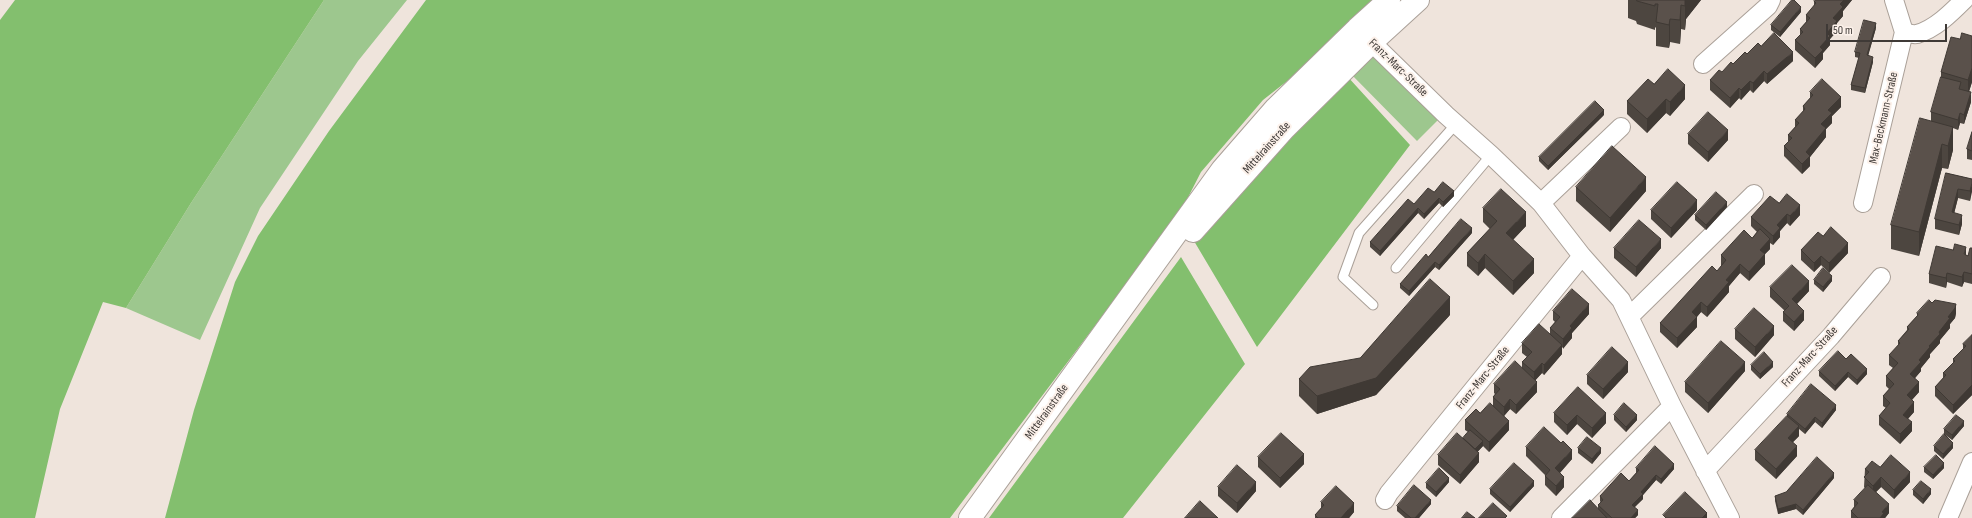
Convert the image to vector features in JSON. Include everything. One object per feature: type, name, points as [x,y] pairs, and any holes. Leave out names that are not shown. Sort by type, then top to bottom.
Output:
[{"type":"street","name":"Mittelrainstraße","points":[[970,518],[1125,306],[1284,129],[1364,35],[1389,0]]},
{"type":"street","name":"Mittelrainstraße","points":[[1364,35],[1418,0]]},
{"type":"street","points":[[1703,64],[1768,6],[1771,0]]},
{"type":"street","points":[[1894,0],[1904,32],[1916,35],[1932,27],[1950,14],[1964,0]]},
{"type":"street","name":"Max-Beckmann-Straße","points":[[1863,202],[1904,32]]},
{"type":"street","name":"Franz-Marc-Straße","points":[[1364,35],[1456,124],[1541,203],[1582,256],[1621,300],[1672,406],[1730,518]]},
{"type":"street","points":[[1541,203],[1621,127]]},
{"type":"street","points":[[1630,316],[1754,194]]},
{"type":"street","name":"Franz-Marc-Straße","points":[[1385,500],[1388,493],[1582,256]]},
{"type":"street","name":"Franz-Marc-Straße","points":[[1705,471],[1831,336],[1881,277]]},
{"type":"street","points":[[1561,518],[1672,406]]},
{"type":"street","points":[[1948,518],[1972,462]]},
{"type":"lane","points":[[1373,305],[1342,277],[1360,233],[1456,124]]},
{"type":"lane","points":[[1396,268],[1491,155]]},
{"type":"green space","points":[[15,0],[324,0],[191,203],[126,308],[103,302],[60,409],[35,518],[0,518],[0,20]]},
{"type":"green space","points":[[324,0],[407,0],[358,61],[260,208],[200,340],[126,308],[191,203]]},
{"type":"green space","points":[[426,0],[1377,0],[1296,74],[1263,100],[1201,172],[1180,213],[950,518],[165,518],[194,410],[235,282],[258,236],[329,131]]},
{"type":"green space","points":[[1373,50],[1439,119],[1417,141],[1349,72]]},
{"type":"green space","points":[[1347,76],[1410,145],[1257,347],[1194,241]]},
{"type":"green space","points":[[1181,257],[1245,364],[1123,518],[989,518]]},
{"type":"building","points":[[1637,0],[1685,0],[1685,6],[1681,5],[1680,20],[1670,19],[1669,25],[1656,22],[1658,4],[1655,4],[1655,6]]},
{"type":"building","points":[[1792,0],[1794,0],[1801,7],[1780,32],[1771,25]]},
{"type":"building","points":[[1844,0],[1840,4],[1843,7],[1833,18],[1837,21],[1827,33],[1830,36],[1820,47],[1823,50],[1815,58],[1795,40],[1803,32],[1800,29],[1810,18],[1806,15],[1816,3],[1814,1]]},
{"type":"building","points":[[1864,20],[1876,23],[1867,55],[1873,57],[1865,88],[1851,85],[1860,53],[1855,52]]},
{"type":"building","points":[[1774,33],[1793,52],[1767,74],[1764,71],[1753,83],[1750,81],[1741,90],[1739,88],[1730,98],[1710,80],[1719,70],[1722,72],[1731,62],[1733,64],[1745,52],[1747,54],[1758,43],[1761,46]]},
{"type":"building","points":[[1962,33],[1972,36],[1972,68],[1968,80],[1941,72],[1951,37],[1960,39]]},
{"type":"building","points":[[1668,69],[1685,85],[1670,102],[1666,99],[1647,119],[1627,101],[1648,79],[1654,84]]},
{"type":"building","points":[[1941,77],[1961,82],[1959,89],[1971,92],[1964,115],[1960,113],[1958,120],[1931,112]]},
{"type":"building","points":[[1822,79],[1841,97],[1828,110],[1832,113],[1821,124],[1826,128],[1806,152],[1810,156],[1802,164],[1784,146],[1792,138],[1788,135],[1799,123],[1795,120],[1805,109],[1803,106],[1813,95],[1810,92]]},
{"type":"building","points":[[1595,101],[1604,110],[1548,166],[1539,157]]},
{"type":"building","points":[[1708,112],[1728,130],[1708,152],[1688,134]]},
{"type":"building","points":[[1920,118],[1953,127],[1948,146],[1942,144],[1919,232],[1891,225]]},
{"type":"building","points":[[1972,132],[1972,151],[1967,149]]},
{"type":"building","points":[[1612,146],[1646,177],[1610,218],[1576,187]]},
{"type":"building","points":[[1946,173],[1972,179],[1970,191],[1958,189],[1952,212],[1962,215],[1959,225],[1935,219]]},
{"type":"building","points":[[1443,182],[1454,191],[1443,202],[1439,198],[1424,214],[1418,208],[1380,251],[1370,242],[1408,199],[1414,204],[1428,188],[1434,192]]},
{"type":"building","points":[[1677,182],[1697,200],[1671,228],[1651,210]]},
{"type":"building","points":[[1501,189],[1526,212],[1506,233],[1534,259],[1513,281],[1485,254],[1478,263],[1467,253],[1497,221],[1483,208]]},
{"type":"building","points":[[1716,192],[1727,202],[1706,225],[1695,215]]},
{"type":"building","points":[[1787,194],[1800,205],[1790,216],[1787,214],[1777,225],[1780,228],[1773,236],[1751,217],[1770,196],[1779,203]]},
{"type":"building","points":[[1461,219],[1472,228],[1439,265],[1435,262],[1409,291],[1400,284],[1426,254],[1428,257]]},
{"type":"building","points":[[1639,220],[1661,239],[1636,267],[1614,248]]},
{"type":"building","points":[[1831,227],[1848,243],[1829,263],[1821,256],[1814,263],[1801,250],[1818,232],[1823,236]]},
{"type":"building","points":[[1760,229],[1770,239],[1760,250],[1765,254],[1749,272],[1740,264],[1726,280],[1729,282],[1707,307],[1701,302],[1692,312],[1697,317],[1677,338],[1660,323],[1712,266],[1717,271],[1726,260],[1721,255],[1744,230],[1752,238]]},
{"type":"building","points":[[1955,244],[1966,247],[1964,254],[1968,256],[1970,248],[1972,248],[1972,274],[1964,272],[1962,277],[1947,273],[1946,278],[1929,274],[1936,246],[1953,250]]},
{"type":"building","points":[[1792,265],[1809,281],[1792,299],[1804,311],[1794,322],[1783,312],[1789,306],[1770,287]]},
{"type":"building","points":[[1823,268],[1832,276],[1823,287],[1814,280]]},
{"type":"building","points":[[1430,279],[1450,297],[1376,378],[1317,396],[1299,379],[1310,367],[1360,358]]},
{"type":"building","points":[[1572,289],[1589,304],[1570,326],[1572,328],[1563,339],[1550,328],[1560,317],[1553,311]]},
{"type":"building","points":[[1929,300],[1932,303],[1935,300],[1956,304],[1955,308],[1948,317],[1950,318],[1939,332],[1940,334],[1919,360],[1921,362],[1910,374],[1919,382],[1907,395],[1914,402],[1903,415],[1912,422],[1900,434],[1879,416],[1890,403],[1883,396],[1894,384],[1886,376],[1898,363],[1889,355],[1900,343],[1898,341],[1909,329],[1907,327],[1918,315],[1917,313]]},
{"type":"building","points":[[1754,308],[1774,326],[1755,347],[1735,329]]},
{"type":"building","points":[[1539,324],[1562,345],[1544,365],[1542,363],[1534,372],[1522,362],[1532,352],[1522,343]]},
{"type":"building","points":[[1972,335],[1972,385],[1953,405],[1935,387],[1946,375],[1943,373],[1955,361],[1953,359],[1966,346],[1963,344]]},
{"type":"building","points":[[1721,341],[1745,362],[1708,403],[1685,382]]},
{"type":"building","points":[[1612,347],[1628,362],[1603,389],[1587,375]]},
{"type":"building","points":[[1838,351],[1846,359],[1851,354],[1867,369],[1857,380],[1848,372],[1835,386],[1819,371]]},
{"type":"building","points":[[1764,352],[1773,362],[1760,374],[1751,365]]},
{"type":"building","points":[[1515,361],[1537,382],[1516,405],[1510,399],[1504,407],[1493,397],[1500,389],[1494,384]]},
{"type":"building","points":[[1811,384],[1836,405],[1822,423],[1815,417],[1805,429],[1787,414]]},
{"type":"building","points":[[1578,387],[1606,413],[1592,428],[1577,415],[1567,425],[1554,413]]},
{"type":"building","points":[[1490,403],[1509,421],[1489,442],[1465,420],[1476,409],[1480,413]]},
{"type":"building","points":[[1624,403],[1637,415],[1626,427],[1614,415]]},
{"type":"building","points":[[1956,415],[1964,421],[1952,435],[1944,429]]},
{"type":"building","points":[[1787,416],[1799,426],[1788,438],[1797,446],[1776,469],[1755,450]]},
{"type":"building","points":[[1544,427],[1561,443],[1563,441],[1572,450],[1555,468],[1564,477],[1556,486],[1545,476],[1550,470],[1526,447]]},
{"type":"building","points":[[1470,430],[1483,441],[1475,449],[1463,438]]},
{"type":"building","points":[[1281,433],[1304,454],[1280,478],[1258,457]]},
{"type":"building","points":[[1457,433],[1479,453],[1460,475],[1438,455]]},
{"type":"building","points":[[1944,434],[1953,443],[1943,454],[1934,446]]},
{"type":"building","points":[[1587,437],[1601,448],[1592,459],[1578,448]]},
{"type":"building","points":[[1655,446],[1674,464],[1661,479],[1656,475],[1641,492],[1643,494],[1632,505],[1638,510],[1631,518],[1612,518],[1598,505],[1603,500],[1600,496],[1621,473],[1629,481],[1639,470],[1636,468]]},
{"type":"building","points":[[1891,455],[1910,472],[1894,490],[1881,477],[1873,486],[1864,477],[1869,472],[1865,469],[1872,461],[1880,467]]},
{"type":"building","points":[[1936,455],[1944,463],[1933,475],[1924,467]]},
{"type":"building","points":[[1817,457],[1834,473],[1803,510],[1796,504],[1778,509],[1775,496],[1786,492]]},
{"type":"building","points":[[1514,463],[1534,481],[1510,507],[1490,489]]},
{"type":"building","points":[[1237,465],[1256,482],[1237,503],[1218,487]]},
{"type":"building","points":[[1439,468],[1449,478],[1436,492],[1426,483]]},
{"type":"building","points":[[1921,481],[1931,489],[1923,499],[1913,490]]},
{"type":"building","points":[[1414,485],[1431,500],[1415,518],[1411,518],[1397,506]]},
{"type":"building","points":[[1868,485],[1889,504],[1882,512],[1884,513],[1880,518],[1858,518],[1851,511],[1858,503],[1854,500]]},
{"type":"building","points":[[1336,486],[1354,503],[1341,518],[1318,518],[1315,515],[1324,505],[1321,502]]},
{"type":"building","points":[[1685,492],[1707,513],[1702,518],[1666,518],[1663,515]]},
{"type":"building","points":[[1590,500],[1607,518],[1572,518]]},
{"type":"building","points":[[1200,501],[1218,518],[1185,518]]},
{"type":"building","points":[[1493,503],[1507,516],[1505,518],[1479,518]]},
{"type":"building","points":[[1467,512],[1475,518],[1462,518]]}]
